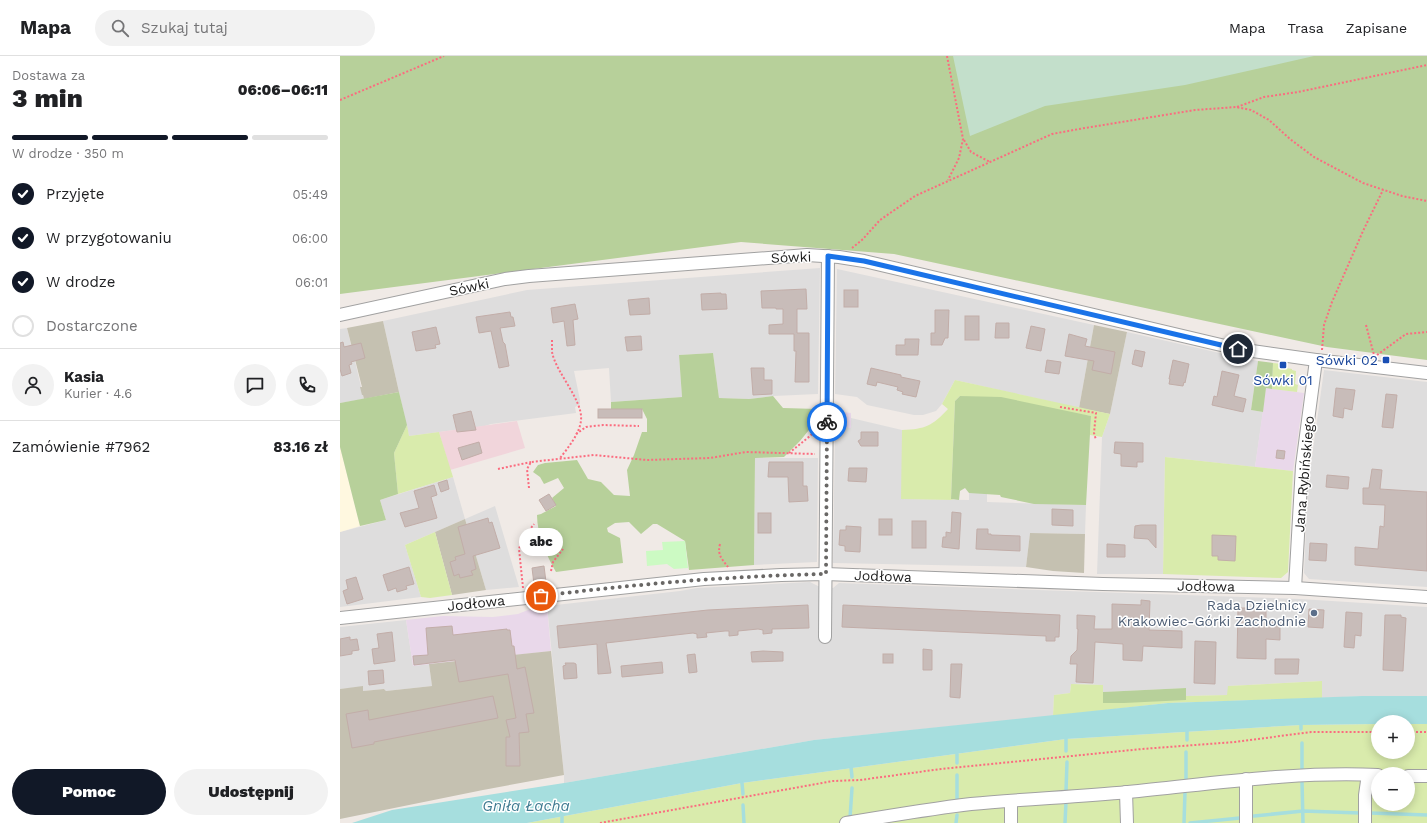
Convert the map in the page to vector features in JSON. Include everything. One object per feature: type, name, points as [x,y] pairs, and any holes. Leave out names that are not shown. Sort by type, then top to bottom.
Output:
[{"type":"street","name":"Sówki","points":[[340,315],[505,279],[806,255],[834,257],[871,263],[1238,349],[1427,373]]},
{"type":"street","points":[[825,637],[826,454],[834,257]]},
{"type":"street","name":"Jana Rybińskiego","points":[[1295,588],[1302,466],[1316,360]]},
{"type":"street","name":"Jodłowa","points":[[340,618],[704,579],[826,574],[1103,584],[1295,588],[1427,597]]},
{"type":"street","points":[[846,823],[900,818],[973,804],[1126,792],[1246,779],[1347,774],[1371,775]]},
{"type":"street","points":[[1415,776],[1427,776]]},
{"type":"street","points":[[1364,823],[1367,781],[1371,778]]},
{"type":"street","points":[[1246,779],[1246,823]]},
{"type":"street","points":[[1126,792],[1127,823]]},
{"type":"street","points":[[1011,801],[1011,823]]},
{"type":"path","points":[[340,100],[444,56]]},
{"type":"path","points":[[947,56],[963,139],[971,152],[990,162]]},
{"type":"path","points":[[834,257],[863,239],[880,220],[915,196],[1052,134],[1195,110],[1236,107],[1264,97],[1298,92],[1427,65]]},
{"type":"path","points":[[1236,107],[1251,110],[1269,120],[1290,139],[1314,157],[1363,183],[1402,196],[1427,201]]},
{"type":"path","points":[[948,181],[959,158],[963,139]]},
{"type":"path","points":[[1322,350],[1324,325],[1332,302],[1363,231],[1383,190]]},
{"type":"path","points":[[1366,325],[1375,358],[1387,347],[1406,334],[1427,332]]},
{"type":"path","points":[[552,340],[552,353],[581,412],[580,427],[570,446],[559,458]]},
{"type":"path","points":[[1060,407],[1096,413],[1094,433],[1096,440]]},
{"type":"path","points":[[788,453],[810,436],[827,415]]},
{"type":"path","points":[[576,435],[586,427],[603,424],[639,426]]},
{"type":"path","points":[[498,469],[559,458],[594,455],[647,460],[710,458],[746,452],[826,454]]},
{"type":"path","points":[[529,488],[527,469],[532,462]]},
{"type":"path","points":[[524,591],[519,548],[522,540],[534,524]]},
{"type":"path","points":[[720,544],[718,553],[720,558],[730,570]]},
{"type":"path","points":[[551,571],[553,562],[563,549]]},
{"type":"path","points":[[600,823],[833,781],[860,780],[941,768],[1142,749],[1235,742],[1311,732],[1371,732]]},
{"type":"path","points":[[1415,732],[1427,732]]},
{"type":"shaded area","points":[[820,268],[818,394],[773,396],[749,399],[719,398],[713,353],[679,355],[682,397],[611,402],[609,368],[574,371],[580,400],[580,404],[575,407],[576,413],[409,436],[383,321],[527,290]]},
{"type":"shaded area","points":[[837,269],[1094,325],[1079,408],[955,380],[942,404],[936,411],[923,415],[914,415],[867,405],[857,397],[835,394]]},
{"type":"shaded area","points":[[383,321],[399,392],[364,399],[347,328]]},
{"type":"shaded area","points":[[1094,325],[1127,332],[1110,414],[1079,408]]},
{"type":"shaded area","points":[[347,328],[364,399],[340,403],[340,329]]},
{"type":"shaded area","points":[[1127,332],[1258,361],[1251,410],[1263,412],[1255,467],[1165,457],[1163,574],[1097,574],[1102,437],[1110,414]]},
{"type":"shaded area","points":[[1324,370],[1427,382],[1427,587],[1309,579],[1304,573],[1308,486]]},
{"type":"shaded area","points":[[1266,388],[1304,393],[1293,471],[1255,467]]},
{"type":"shaded area","points":[[835,411],[851,413],[851,428],[835,427]]},
{"type":"shaded area","points":[[851,418],[902,430],[902,499],[969,500],[969,493],[987,493],[987,502],[1086,505],[1085,534],[1030,533],[1026,567],[833,563],[835,427],[851,427]]},
{"type":"shaded area","points":[[517,421],[525,448],[450,470],[439,432]]},
{"type":"shaded area","points":[[340,447],[360,526],[340,532]]},
{"type":"shaded area","points":[[755,458],[818,458],[817,562],[754,565]]},
{"type":"shaded area","points":[[453,477],[465,519],[405,545],[421,597],[340,607],[340,532],[386,520],[380,500]]},
{"type":"shaded area","points":[[495,506],[519,587],[486,590],[465,519]]},
{"type":"shaded area","points":[[465,519],[486,590],[452,595],[435,532]]},
{"type":"shaded area","points":[[1030,533],[1085,534],[1084,573],[1053,571],[1026,567]]},
{"type":"shaded area","points":[[810,582],[818,586],[833,588],[839,583],[1300,599],[1427,607],[1427,696],[1362,696],[1322,698],[1322,681],[1228,686],[1228,695],[1186,696],[1186,688],[1103,692],[1103,685],[1071,684],[1070,693],[1054,695],[1053,716],[814,740],[564,783],[547,606],[697,588]]},
{"type":"shaded area","points":[[538,606],[547,606],[551,651],[413,666],[406,620],[443,616],[493,617],[518,614]]},
{"type":"shaded area","points":[[406,620],[413,666],[429,664],[432,686],[386,691],[384,689],[363,691],[363,687],[340,689],[340,627]]},
{"type":"shaded area","points":[[551,651],[564,775],[340,819],[340,689],[363,686],[363,691],[384,689],[386,691],[432,686],[429,664]]},
{"type":"green space","points":[[340,56],[1427,56],[1427,360],[1327,347],[894,254],[741,242],[340,294]]},
{"type":"green space","points":[[953,56],[1314,56],[1185,85],[1045,106],[970,136]]},
{"type":"green space","points":[[713,353],[719,398],[749,399],[773,396],[783,408],[818,409],[817,420],[800,441],[784,457],[755,458],[754,565],[689,570],[685,541],[657,524],[653,524],[641,534],[629,522],[615,523],[607,528],[608,532],[620,538],[623,563],[556,572],[543,544],[537,522],[537,515],[556,506],[552,498],[564,488],[558,478],[544,484],[540,477],[533,472],[538,465],[577,460],[588,479],[601,482],[614,495],[630,496],[627,470],[642,432],[647,432],[647,419],[642,409],[611,409],[611,402],[682,397],[679,355]]},
{"type":"green space","points":[[1258,361],[1273,363],[1272,389],[1266,388],[1263,412],[1251,410]]},
{"type":"green space","points":[[1273,363],[1282,364],[1282,367],[1296,371],[1295,384],[1298,385],[1297,392],[1272,389]]},
{"type":"green space","points":[[955,380],[1110,414],[1102,437],[1090,435],[1091,416],[960,396],[955,401],[951,499],[954,500],[901,499],[902,430],[917,429],[928,426],[942,415],[948,409],[942,404]]},
{"type":"green space","points":[[399,392],[407,425],[394,453],[398,494],[380,500],[386,520],[360,526],[340,447],[340,403]]},
{"type":"green space","points":[[960,396],[1001,397],[1091,416],[1086,505],[1034,504],[1001,497],[1000,495],[969,493],[965,488],[960,491],[959,500],[951,499],[955,401]]},
{"type":"green space","points":[[407,425],[409,436],[439,432],[453,477],[398,494],[394,453]]},
{"type":"green space","points":[[1165,457],[1293,471],[1288,572],[1281,578],[1163,574]]},
{"type":"green space","points":[[435,532],[452,595],[430,598],[421,597],[405,545]]},
{"type":"green space","points":[[685,541],[688,568],[674,569],[667,564],[647,566],[646,551],[663,550],[662,542]]},
{"type":"green space","points":[[1322,681],[1322,698],[1168,703],[1053,716],[1054,695],[1070,693],[1071,684],[1103,685],[1103,692],[1186,700],[1186,696],[1227,695],[1228,686]]},
{"type":"green space","points":[[1186,688],[1186,700],[1103,703],[1103,692]]},
{"type":"green space","points":[[1371,724],[1371,759],[1415,759],[1415,724],[1427,724],[1427,823],[527,823],[742,783],[1066,739],[1301,725]]},
{"type":"water","name":"Gniła Łacha","points":[[1362,696],[1427,696],[1427,724],[1415,724],[1415,715],[1371,715],[1371,724],[1301,725],[1066,739],[742,783],[527,823],[352,823],[392,810],[564,783],[814,740],[1168,703]]},
{"type":"building","points":[[806,289],[807,309],[797,309],[797,333],[809,333],[809,382],[795,382],[796,351],[794,351],[794,334],[769,334],[769,325],[783,324],[783,309],[762,308],[761,291]]},
{"type":"building","points":[[844,290],[858,290],[858,307],[844,307]]},
{"type":"building","points":[[701,294],[726,294],[727,309],[702,310]]},
{"type":"building","points":[[649,298],[650,314],[630,315],[628,300]]},
{"type":"building","points":[[575,304],[578,319],[573,320],[575,345],[567,346],[564,321],[553,323],[551,308]]},
{"type":"building","points":[[935,310],[949,310],[948,338],[945,338],[942,345],[931,345],[931,333],[935,333]]},
{"type":"building","points":[[510,312],[515,326],[500,328],[509,366],[499,368],[491,331],[479,333],[476,317]]},
{"type":"building","points":[[965,316],[979,316],[979,340],[965,340]]},
{"type":"building","points":[[996,323],[1009,323],[1009,338],[995,338]]},
{"type":"building","points":[[1031,326],[1045,329],[1041,351],[1026,348]]},
{"type":"building","points":[[436,327],[440,344],[435,345],[436,348],[416,351],[412,332]]},
{"type":"building","points":[[1069,334],[1087,339],[1085,346],[1115,352],[1111,374],[1092,370],[1094,361],[1065,356]]},
{"type":"building","points":[[641,336],[642,350],[627,351],[625,337]]},
{"type":"building","points":[[905,339],[919,339],[918,355],[896,355],[896,345],[905,345]]},
{"type":"building","points":[[343,342],[344,347],[361,343],[365,358],[351,362],[352,364],[349,365],[351,373],[342,376],[340,369],[340,343]]},
{"type":"building","points":[[1135,350],[1145,352],[1142,367],[1132,364]]},
{"type":"building","points":[[1047,360],[1061,362],[1059,374],[1045,372]]},
{"type":"building","points":[[1173,360],[1189,364],[1183,386],[1169,384]]},
{"type":"building","points":[[751,368],[764,368],[764,380],[772,380],[772,394],[753,395]]},
{"type":"building","points":[[871,368],[920,381],[916,397],[902,394],[903,392],[897,390],[898,387],[877,382],[876,386],[867,384]]},
{"type":"building","points":[[1222,371],[1239,375],[1234,396],[1246,399],[1243,412],[1212,405],[1214,396],[1217,397]]},
{"type":"building","points":[[1336,388],[1355,390],[1352,410],[1344,408],[1343,418],[1333,416]]},
{"type":"building","points":[[1386,394],[1397,395],[1393,428],[1382,427]]},
{"type":"building","points":[[598,409],[642,409],[642,418],[598,418]]},
{"type":"building","points":[[471,411],[476,430],[457,432],[453,415]]},
{"type":"building","points":[[861,432],[878,432],[878,446],[861,446],[858,441],[861,439]]},
{"type":"building","points":[[479,442],[482,453],[462,460],[458,448]]},
{"type":"building","points":[[1115,442],[1143,443],[1143,462],[1137,462],[1137,467],[1121,466],[1121,454],[1114,453]]},
{"type":"building","points":[[1277,450],[1285,451],[1284,459],[1276,458]]},
{"type":"building","points":[[769,462],[803,462],[803,486],[807,486],[808,501],[789,502],[788,477],[768,477]]},
{"type":"building","points":[[849,468],[867,468],[866,482],[848,481]]},
{"type":"building","points":[[1372,469],[1382,470],[1380,489],[1427,492],[1427,571],[1355,565],[1355,547],[1378,549],[1380,526],[1384,527],[1385,505],[1363,504],[1363,488],[1369,488]]},
{"type":"building","points":[[1327,475],[1349,477],[1348,489],[1326,487]]},
{"type":"building","points":[[447,480],[449,489],[441,492],[438,483]]},
{"type":"building","points":[[434,485],[437,495],[431,497],[437,518],[405,527],[400,513],[419,508],[414,491]]},
{"type":"building","points":[[549,494],[556,505],[546,511],[539,500]]},
{"type":"building","points":[[1052,509],[1073,510],[1073,526],[1052,525]]},
{"type":"building","points":[[952,512],[961,513],[959,549],[942,547],[943,537],[946,537],[946,532],[951,533]]},
{"type":"building","points":[[758,513],[771,513],[771,533],[758,533]]},
{"type":"building","points":[[488,518],[489,523],[492,522],[500,548],[473,556],[476,569],[471,571],[473,575],[460,578],[459,574],[454,576],[450,562],[456,560],[455,557],[465,554],[458,527]]},
{"type":"building","points":[[879,519],[892,519],[892,535],[879,535]]},
{"type":"building","points":[[912,521],[926,521],[926,548],[912,548]]},
{"type":"building","points":[[1156,525],[1156,548],[1148,539],[1134,538],[1135,526]]},
{"type":"building","points":[[846,526],[861,527],[860,552],[845,551],[845,546],[839,545],[840,530],[846,530]]},
{"type":"building","points":[[977,529],[988,529],[988,534],[991,535],[1020,536],[1020,551],[976,549]]},
{"type":"building","points":[[1212,535],[1236,536],[1235,561],[1218,560],[1218,556],[1212,556]]},
{"type":"building","points":[[1310,543],[1327,544],[1326,561],[1309,560]]},
{"type":"building","points":[[1107,544],[1125,545],[1125,557],[1107,557]]},
{"type":"building","points":[[544,566],[546,582],[534,584],[532,568]]},
{"type":"building","points":[[409,567],[414,584],[406,586],[407,589],[397,592],[396,588],[388,591],[383,575]]},
{"type":"building","points":[[356,577],[363,599],[347,604],[343,591],[348,589],[346,580]]},
{"type":"building","points":[[1141,600],[1150,601],[1149,630],[1182,631],[1182,648],[1143,646],[1142,661],[1123,660],[1123,644],[1095,642],[1093,683],[1076,682],[1077,664],[1070,664],[1071,656],[1077,650],[1077,615],[1095,616],[1094,629],[1112,629],[1112,604],[1141,605]]},
{"type":"building","points":[[808,605],[809,628],[772,629],[772,633],[763,634],[763,630],[758,629],[738,631],[738,635],[729,636],[729,631],[725,631],[706,633],[707,637],[697,638],[697,634],[693,633],[606,643],[611,673],[598,674],[597,644],[559,648],[557,626],[708,610]]},
{"type":"building","points":[[843,605],[1060,615],[1059,637],[1055,637],[1055,641],[1046,641],[1046,636],[842,627]]},
{"type":"building","points":[[1238,608],[1266,608],[1266,621],[1280,622],[1280,640],[1266,639],[1266,659],[1237,658]]},
{"type":"building","points":[[1309,609],[1324,610],[1323,628],[1308,627]]},
{"type":"building","points":[[1346,612],[1362,613],[1361,636],[1355,635],[1354,648],[1344,647]]},
{"type":"building","points":[[1385,615],[1401,615],[1401,617],[1406,618],[1403,671],[1383,670]]},
{"type":"building","points":[[452,626],[453,635],[507,629],[510,630],[517,669],[525,667],[534,713],[526,714],[529,732],[519,733],[520,766],[506,766],[506,737],[510,737],[506,720],[516,718],[508,674],[459,682],[455,660],[414,665],[413,656],[428,655],[426,628]]},
{"type":"building","points":[[392,632],[395,661],[374,664],[372,649],[379,648],[377,634]]},
{"type":"building","points":[[350,637],[350,640],[357,639],[359,650],[352,651],[352,654],[340,656],[340,639]]},
{"type":"building","points":[[1195,641],[1216,642],[1215,684],[1194,683]]},
{"type":"building","points":[[923,649],[932,650],[932,670],[923,670]]},
{"type":"building","points":[[751,652],[783,652],[783,661],[752,662]]},
{"type":"building","points":[[695,654],[697,672],[689,673],[687,655]]},
{"type":"building","points":[[883,654],[893,654],[893,663],[883,663]]},
{"type":"building","points":[[1275,659],[1299,659],[1298,674],[1275,674]]},
{"type":"building","points":[[662,662],[663,673],[622,677],[621,666]]},
{"type":"building","points":[[565,663],[576,664],[577,678],[564,679],[563,666],[566,665]]},
{"type":"building","points":[[951,664],[962,664],[960,698],[950,697]]},
{"type":"building","points":[[383,670],[384,683],[369,685],[368,671]]},
{"type":"building","points":[[493,696],[498,718],[374,742],[374,744],[352,748],[346,714],[368,710],[369,720]]},
{"type":"waterway","points":[[1187,731],[1187,740]]},
{"type":"waterway","points":[[1066,739],[1066,751]]},
{"type":"waterway","points":[[1302,743],[1302,769]]},
{"type":"waterway","points":[[1186,752],[1186,780]]},
{"type":"waterway","points":[[957,754],[957,763]]},
{"type":"waterway","points":[[1066,791],[1067,762]]},
{"type":"waterway","points":[[851,767],[852,777]]},
{"type":"waterway","points":[[957,775],[957,802]]},
{"type":"waterway","points":[[1302,781],[1303,823]]},
{"type":"waterway","points":[[742,783],[743,794]]},
{"type":"waterway","points":[[850,818],[852,788]]},
{"type":"waterway","points":[[1184,823],[1185,792]]},
{"type":"waterway","points":[[1065,823],[1066,802]]},
{"type":"waterway","points":[[743,805],[744,823]]},
{"type":"waterway","points":[[1254,816],[1303,811],[1360,813]]},
{"type":"waterway","points":[[1370,813],[1427,815]]},
{"type":"waterway","points":[[956,823],[957,815]]},
{"type":"waterway","points":[[562,816],[562,823]]},
{"type":"waterway","points":[[1190,823],[1240,818]]},
{"type":"way so far","points":[[541,596],[704,579],[826,574],[827,422]]},
{"type":"place","name":"Sówki 02","points":[[1386,360]]},
{"type":"place","name":"Sówki 01","points":[[1283,365]]},
{"type":"place","name":"abc","points":[[541,596]]},
{"type":"place","name":"Rada Dzielnicy Krakowiec-Górki Zachodnie","points":[[1314,613]]},
{"type":"route","points":[[827,422],[828,256],[864,261],[1238,349]]}]
